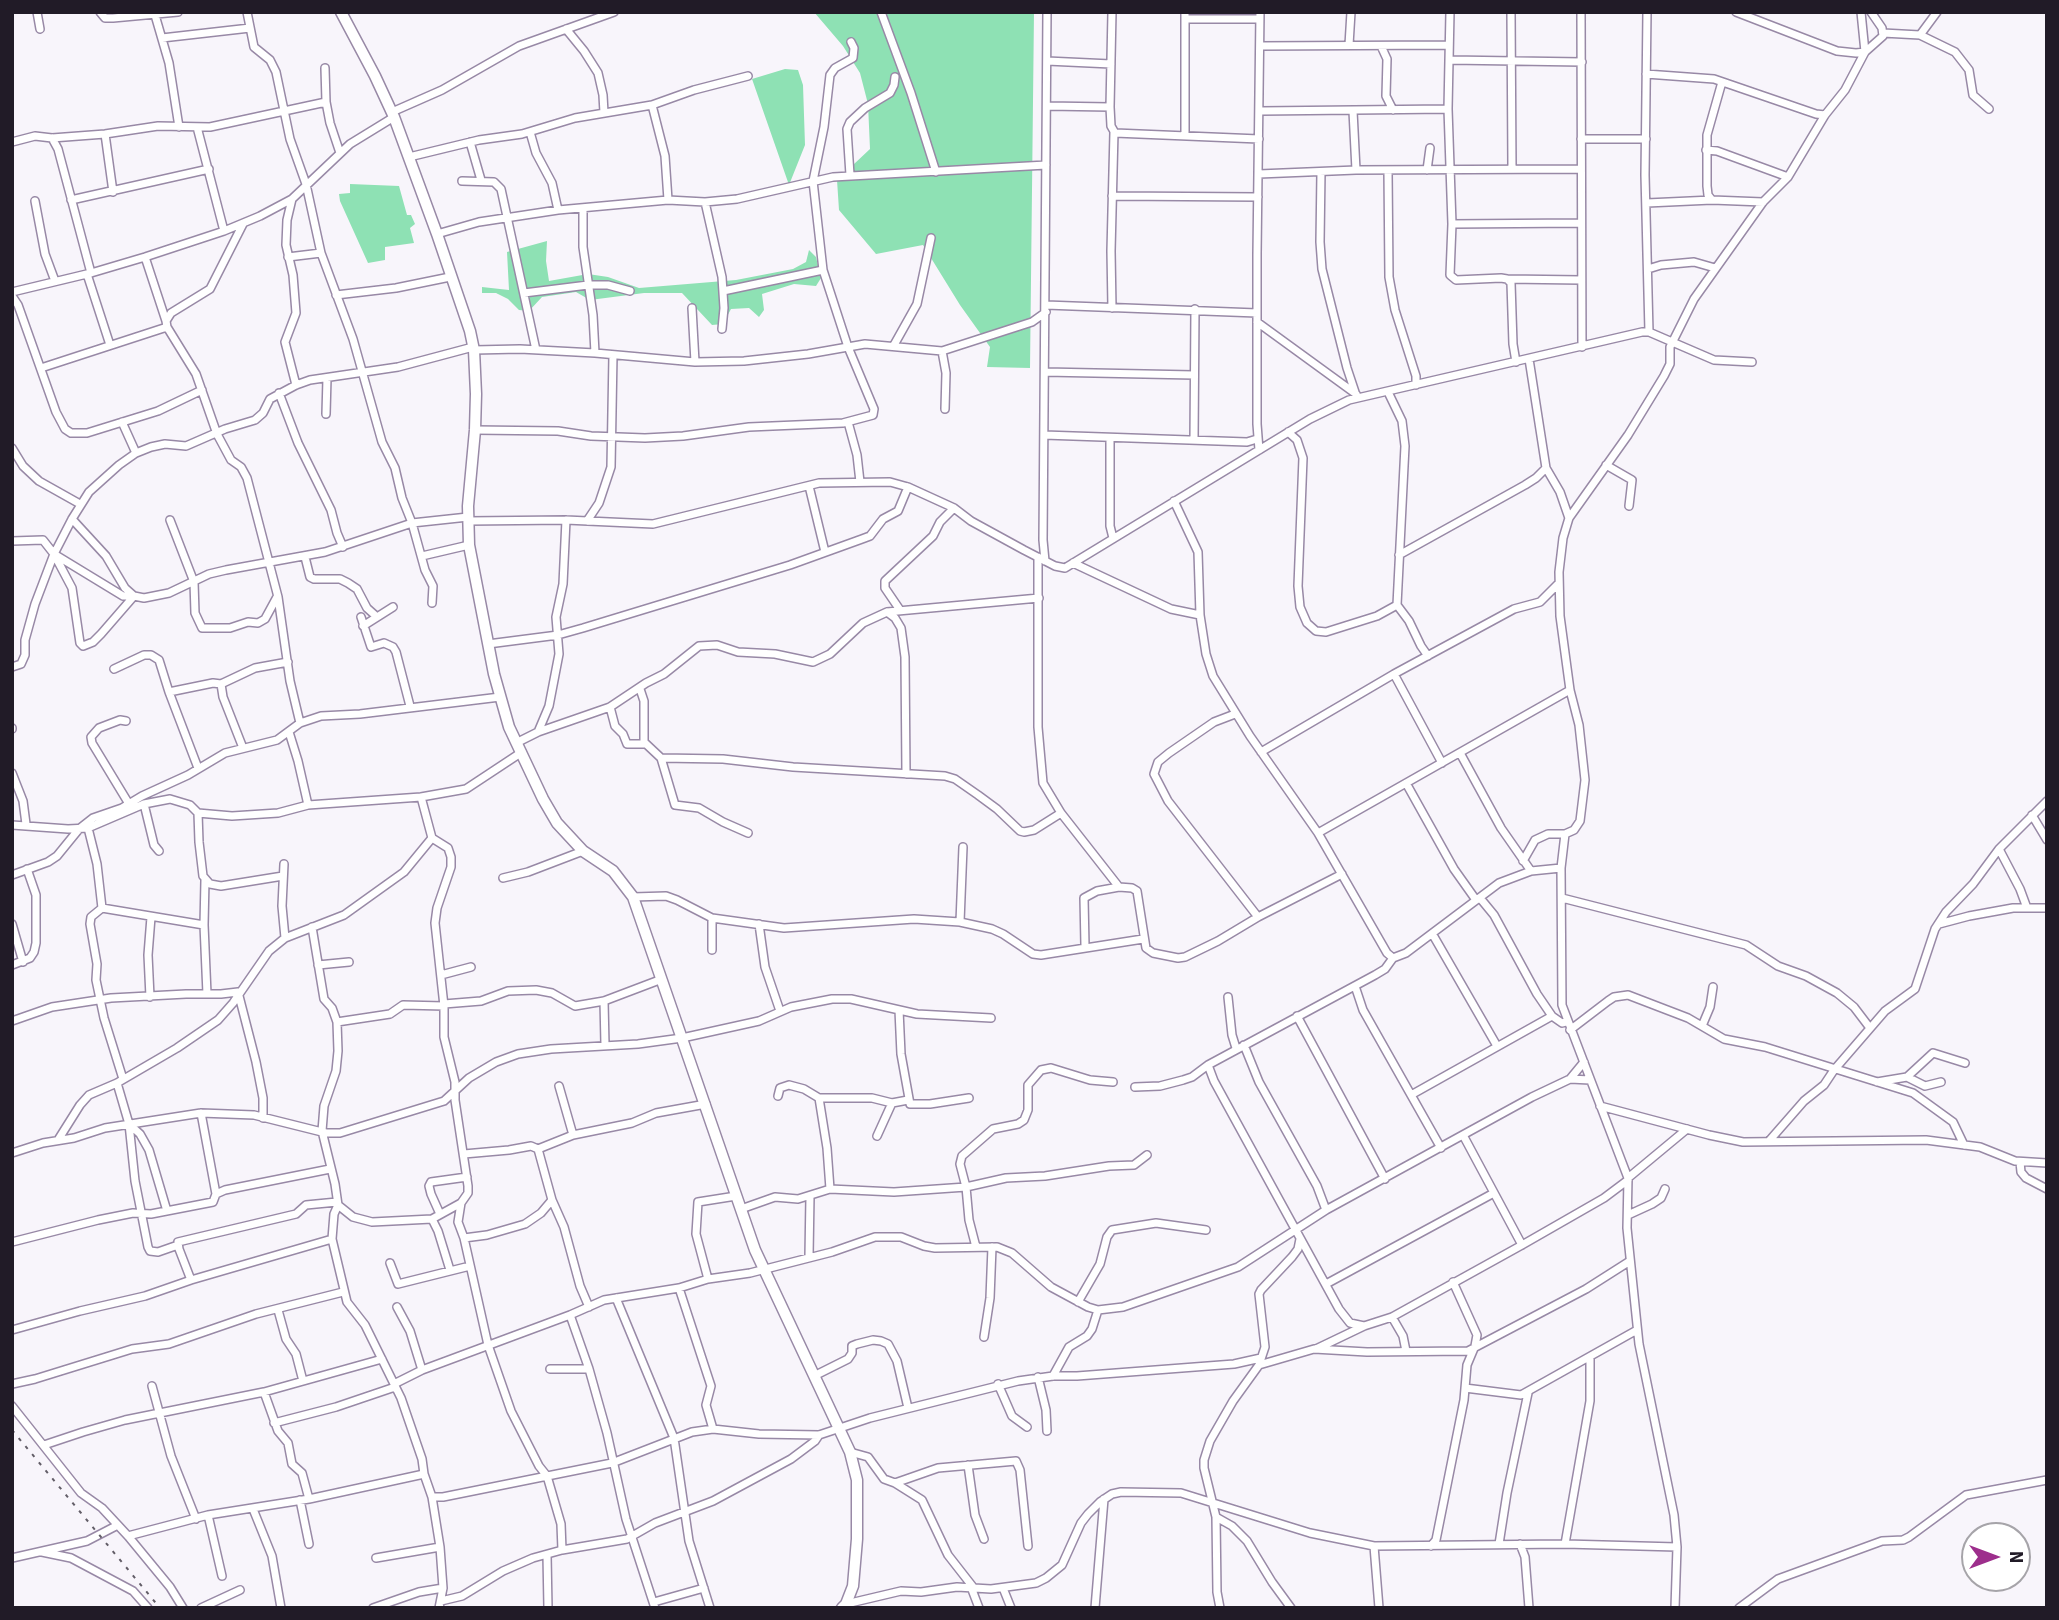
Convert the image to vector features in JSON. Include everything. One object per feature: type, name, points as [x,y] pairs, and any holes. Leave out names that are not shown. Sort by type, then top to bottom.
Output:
[{"type":"street","points":[[37,12],[40,29]]},
{"type":"street","points":[[100,12],[106,18],[178,12]]},
{"type":"street","points":[[247,12],[254,47],[273,64],[293,149],[306,184],[321,253],[354,339],[379,435],[395,468],[425,570],[433,586],[432,603]]},
{"type":"street","points":[[341,12],[393,115],[470,331],[473,348],[475,430],[468,519],[469,545],[488,644],[509,727],[562,830],[583,851],[613,871],[633,897],[755,1250],[850,1452],[857,1480],[858,1501],[853,1586],[844,1606]]},
{"type":"street","points":[[202,390],[176,404],[122,422],[87,433],[71,433],[65,429],[56,412],[12,294],[89,274],[243,224],[292,199],[340,153],[393,115],[453,84],[505,52],[614,12]]},
{"type":"street","points":[[881,12],[936,172]]},
{"type":"street","points":[[1047,12],[1043,540],[1039,598],[1040,762],[1043,783],[1061,813],[1119,887]]},
{"type":"street","points":[[1112,12],[1112,308]]},
{"type":"street","points":[[1349,46],[1351,12]]},
{"type":"street","points":[[1450,12],[1448,109],[1452,278],[1581,280]]},
{"type":"street","points":[[1511,12],[1512,168]]},
{"type":"street","points":[[1581,12],[1582,347]]},
{"type":"street","points":[[1647,12],[1646,246],[1649,332]]},
{"type":"street","points":[[1736,12],[1837,51],[1866,52]]},
{"type":"street","points":[[1861,12],[1866,52]]},
{"type":"street","points":[[1871,12],[1884,33]]},
{"type":"street","points":[[1920,36],[1937,12]]},
{"type":"street","points":[[155,15],[174,89],[178,127]]},
{"type":"street","points":[[1185,135],[1186,15],[1260,16],[1257,313],[1259,450]]},
{"type":"street","points":[[162,38],[250,28]]},
{"type":"street","points":[[566,29],[580,44],[598,73],[604,113]]},
{"type":"street","points":[[1523,861],[1535,840],[1548,834],[1565,834],[1574,830],[1580,821],[1586,780],[1580,725],[1570,690],[1560,616],[1559,583],[1563,538],[1569,518],[1637,421],[1670,365],[1670,347],[1694,299],[1763,202],[1788,177],[1825,116],[1845,90],[1866,52],[1884,33]]},
{"type":"street","points":[[1884,33],[1920,36],[1949,48],[1960,57],[1971,77],[1973,95],[1989,109]]},
{"type":"street","points":[[475,430],[558,431],[611,437],[683,436],[749,427],[848,422],[873,415],[823,270],[813,181],[824,127],[830,75],[835,68],[853,58],[854,48],[851,42]]},
{"type":"street","points":[[1260,46],[1449,45]]},
{"type":"street","points":[[1381,46],[1387,59],[1386,96],[1393,110]]},
{"type":"street","points":[[1450,60],[1582,62]]},
{"type":"street","points":[[1047,61],[1111,64]]},
{"type":"street","points":[[325,68],[326,102],[340,153]]},
{"type":"street","points":[[1646,74],[1703,76],[1825,116]]},
{"type":"street","points":[[409,157],[470,142],[530,132],[564,121],[652,105],[694,90],[748,76]]},
{"type":"street","points":[[850,175],[847,129],[850,122],[865,108],[890,93],[895,77]]},
{"type":"street","points":[[1712,200],[1708,195],[1706,150],[1708,130],[1722,82]]},
{"type":"street","points":[[12,142],[35,136],[52,138],[105,134],[147,127],[209,127],[326,102]]},
{"type":"street","points":[[652,105],[665,156],[668,200]]},
{"type":"street","points":[[1047,106],[1110,107]]},
{"type":"street","points":[[1261,111],[1448,109]]},
{"type":"street","points":[[1353,111],[1356,170]]},
{"type":"street","points":[[197,127],[224,232]]},
{"type":"street","points":[[530,132],[552,183],[558,211]]},
{"type":"street","points":[[1114,132],[1121,135],[1259,139]]},
{"type":"street","points":[[105,134],[113,192]]},
{"type":"street","points":[[52,138],[58,149],[110,345]]},
{"type":"street","points":[[1581,139],[1646,139]]},
{"type":"street","points":[[470,142],[481,180]]},
{"type":"street","points":[[1427,170],[1430,148]]},
{"type":"street","points":[[1706,150],[1717,151],[1788,177]]},
{"type":"street","points":[[437,234],[479,222],[583,208],[668,200],[705,202],[753,197],[813,181],[850,175],[1046,165]]},
{"type":"street","points":[[71,200],[209,169]]},
{"type":"street","points":[[1259,174],[1356,170],[1580,169]]},
{"type":"street","points":[[1388,171],[1388,277],[1416,385]]},
{"type":"street","points":[[1321,172],[1322,270],[1356,395]]},
{"type":"street","points":[[463,181],[497,183],[501,189],[536,350]]},
{"type":"street","points":[[1112,196],[1258,197]]},
{"type":"street","points":[[292,199],[286,229],[296,313],[286,338],[286,348],[296,385]]},
{"type":"street","points":[[1647,203],[1712,200],[1763,202]]},
{"type":"street","points":[[35,201],[45,254],[55,281]]},
{"type":"street","points":[[705,202],[723,291],[722,329]]},
{"type":"street","points":[[583,208],[583,247],[595,353]]},
{"type":"street","points":[[1452,224],[1580,223]]},
{"type":"street","points":[[41,368],[167,324],[178,308],[209,289],[243,224]]},
{"type":"street","points":[[894,345],[917,304],[931,238]]},
{"type":"street","points":[[288,257],[321,253]]},
{"type":"street","points":[[145,257],[167,324],[196,374],[216,434],[231,460],[241,467],[247,478],[278,597],[300,723]]},
{"type":"street","points":[[1648,270],[1661,265],[1695,262],[1703,262],[1715,268]]},
{"type":"street","points":[[723,291],[823,270]]},
{"type":"street","points":[[336,295],[396,288],[450,277]]},
{"type":"street","points":[[1507,279],[1512,291],[1516,362]]},
{"type":"street","points":[[524,293],[588,285],[608,285],[630,291]]},
{"type":"street","points":[[18,305],[23,290]]},
{"type":"street","points":[[692,308],[695,362]]},
{"type":"street","points":[[12,667],[21,664],[25,655],[27,626],[54,554],[80,504],[106,474],[136,453],[161,444],[186,446],[225,429],[255,420],[263,413],[270,399],[296,385],[398,367],[473,348],[595,353],[695,362],[744,361],[865,344],[943,351],[1035,321],[1046,309],[1195,309],[1257,313]]},
{"type":"street","points":[[1194,440],[1195,309]]},
{"type":"street","points":[[1257,322],[1356,395]]},
{"type":"street","points":[[54,554],[123,596],[144,598],[159,596],[209,574],[304,557],[343,547],[412,523],[468,519],[653,524],[809,486],[890,482],[908,486],[954,508],[971,521],[1061,568],[1073,564],[1332,406],[1356,395],[1388,392],[1649,332],[1714,360],[1752,362]]},
{"type":"street","points":[[943,351],[946,373],[945,409]]},
{"type":"street","points":[[587,521],[599,503],[611,467],[613,355]]},
{"type":"street","points":[[1529,359],[1546,468],[1560,492],[1569,518]]},
{"type":"street","points":[[1045,372],[1194,374]]},
{"type":"street","points":[[326,414],[327,378]]},
{"type":"street","points":[[1388,392],[1398,409],[1404,433],[1396,605],[1409,621],[1428,656]]},
{"type":"street","points":[[279,393],[298,443],[331,510],[343,547]]},
{"type":"street","points":[[122,422],[136,453]]},
{"type":"street","points":[[848,422],[857,455],[860,482]]},
{"type":"street","points":[[1288,432],[1297,440],[1303,458],[1298,586],[1300,607],[1307,623],[1316,631],[1326,632],[1377,616],[1396,605]]},
{"type":"street","points":[[1044,435],[1247,442],[1257,439]]},
{"type":"street","points":[[1110,438],[1110,526],[1113,538]]},
{"type":"street","points":[[12,448],[23,466],[39,481],[80,504]]},
{"type":"street","points":[[1606,464],[1632,480],[1629,506]]},
{"type":"street","points":[[1399,555],[1525,485],[1546,468]]},
{"type":"street","points":[[809,486],[825,552]]},
{"type":"street","points":[[488,644],[558,635],[790,565],[870,536],[883,519],[898,511],[908,486]]},
{"type":"street","points":[[1174,500],[1198,552],[1200,615],[1209,665],[1222,695],[1318,833],[1387,953],[1393,958]]},
{"type":"street","points":[[900,610],[885,588],[885,581],[933,536],[940,522],[954,508]]},
{"type":"street","points":[[72,519],[106,556],[120,582],[134,596]]},
{"type":"street","points":[[170,520],[194,582],[195,613],[202,628],[207,630],[239,627],[248,622],[262,621],[278,597]]},
{"type":"street","points":[[538,732],[553,689],[559,654],[556,617],[562,584],[566,520]]},
{"type":"street","points":[[12,541],[43,540],[54,554],[72,588],[80,643],[83,646],[102,634],[134,596]]},
{"type":"street","points":[[422,556],[469,545]]},
{"type":"street","points":[[304,557],[310,577],[340,579],[348,583],[357,589],[367,608],[377,617]]},
{"type":"street","points":[[1073,564],[1171,609],[1200,615]]},
{"type":"street","points":[[1261,752],[1394,674],[1514,609],[1543,600],[1559,583]]},
{"type":"street","points":[[12,825],[88,828],[144,804],[170,799],[182,801],[198,813],[232,816],[278,813],[308,805],[421,797],[466,789],[538,732],[610,707],[664,674],[699,646],[717,645],[738,652],[775,654],[808,662],[830,654],[863,623],[887,612],[1039,598]]},
{"type":"street","points":[[363,626],[393,607]]},
{"type":"street","points":[[887,612],[901,628],[905,657],[906,775]]},
{"type":"street","points":[[361,617],[371,647],[384,643],[396,652],[410,706]]},
{"type":"street","points":[[114,668],[144,655],[155,656],[159,660],[198,768]]},
{"type":"street","points":[[169,692],[221,684],[255,668],[288,662]]},
{"type":"street","points":[[1394,674],[1442,763]]},
{"type":"street","points":[[221,684],[223,697],[243,748]]},
{"type":"street","points":[[640,688],[644,701],[645,744]]},
{"type":"street","points":[[1318,833],[1570,690]]},
{"type":"street","points":[[12,875],[57,856],[79,829],[100,815],[188,775],[225,753],[277,740],[300,723],[321,716],[360,714],[500,697]]},
{"type":"street","points":[[610,707],[615,726],[623,734],[627,744],[645,744],[661,758],[675,805],[699,808],[748,833]]},
{"type":"street","points":[[1235,714],[1214,722],[1169,753],[1157,762],[1154,774],[1168,801],[1258,917]]},
{"type":"street","points":[[127,721],[120,720],[99,728],[91,737],[129,804]]},
{"type":"street","points":[[289,732],[308,805]]},
{"type":"street","points":[[1460,753],[1501,828],[1531,871]]},
{"type":"street","points":[[661,758],[723,759],[793,767],[936,775],[955,779],[997,809],[1020,831],[1034,830],[1061,813]]},
{"type":"street","points":[[12,773],[23,801],[26,824]]},
{"type":"street","points":[[1406,783],[1454,869],[1494,915],[1552,1016],[1568,1026]]},
{"type":"street","points":[[102,908],[92,917],[90,924],[100,1000],[129,1124],[135,1181],[150,1251],[158,1252],[194,1237],[296,1214],[306,1205],[338,1203],[353,1217],[372,1222],[432,1219],[461,1203],[468,1193],[455,1091],[444,1037],[444,1005],[435,923],[437,908],[451,867],[451,857],[448,848],[432,838],[421,797]]},
{"type":"street","points":[[1769,1141],[1804,1101],[1824,1084],[1893,1003],[1915,989],[1938,924],[1946,912],[1973,884],[2000,849],[2047,801]]},
{"type":"street","points":[[144,804],[154,845],[159,851]]},
{"type":"street","points":[[198,813],[205,880],[207,994]]},
{"type":"street","points":[[2032,815],[2047,840]]},
{"type":"street","points":[[88,828],[97,864],[102,908]]},
{"type":"street","points":[[1565,834],[1561,868],[1561,993],[1568,1026],[1628,1179],[1630,1261],[1637,1330],[1674,1515],[1677,1547],[1675,1608]]},
{"type":"street","points":[[58,1140],[89,1095],[120,1081],[177,1048],[218,1020],[269,951],[285,938],[344,915],[373,896],[404,872],[432,838]]},
{"type":"street","points":[[960,922],[964,847]]},
{"type":"street","points":[[2000,849],[2027,908]]},
{"type":"street","points":[[503,878],[528,872],[583,851]]},
{"type":"street","points":[[284,864],[285,938]]},
{"type":"street","points":[[1135,1087],[1160,1086],[1192,1077],[1240,1047],[1385,969],[1393,958],[1406,953],[1433,935],[1499,883],[1531,871],[1561,868]]},
{"type":"street","points":[[12,965],[30,958],[36,943],[36,895],[27,869]]},
{"type":"street","points":[[1085,946],[1084,898],[1090,893],[1119,887],[1137,891],[1143,939],[1149,951],[1171,957],[1185,957],[1218,942],[1258,917],[1342,874]]},
{"type":"street","points":[[205,880],[220,886],[283,876]]},
{"type":"street","points":[[633,897],[666,896],[712,918],[794,928],[904,919],[960,922],[1003,934],[1033,954],[1049,955],[1085,946],[1143,939]]},
{"type":"street","points":[[1562,898],[1746,945],[1778,966],[1806,976],[1837,993],[1854,1007],[1870,1028]]},
{"type":"street","points":[[102,908],[204,925]]},
{"type":"street","points":[[1938,924],[1969,916],[2047,908]]},
{"type":"street","points":[[150,997],[148,954],[151,917]]},
{"type":"street","points":[[712,918],[712,950]]},
{"type":"street","points":[[12,924],[23,962]]},
{"type":"street","points":[[759,924],[765,967],[780,1011]]},
{"type":"street","points":[[312,927],[324,999],[332,1008],[337,1022],[336,1071],[324,1106],[322,1132],[338,1203],[334,1214],[332,1239],[347,1302],[365,1325],[415,1436],[432,1497],[440,1547],[443,1588],[440,1604]]},
{"type":"street","points":[[1433,935],[1497,1046]]},
{"type":"street","points":[[318,965],[349,962]]},
{"type":"street","points":[[441,975],[471,967]]},
{"type":"street","points":[[337,1022],[390,1014],[403,1005],[481,1001],[497,994],[536,990],[552,993],[575,1006],[604,1001],[662,979]]},
{"type":"street","points":[[1355,986],[1363,1010],[1441,1148]]},
{"type":"street","points":[[1702,1026],[1710,1007],[1713,987]]},
{"type":"street","points":[[12,1021],[52,1007],[100,1000],[225,994],[231,991],[239,993]]},
{"type":"street","points":[[239,993],[263,1098],[263,1118]]},
{"type":"street","points":[[1568,1026],[1608,1001],[1628,995],[1673,1012],[1724,1039],[1765,1047],[1913,1093],[1950,1118],[1964,1145]]},
{"type":"street","points":[[1228,997],[1232,1035],[1317,1186],[1326,1210]]},
{"type":"street","points":[[12,1153],[74,1138],[93,1130],[201,1113],[241,1113],[322,1132],[340,1133],[444,1101],[469,1078],[489,1066],[518,1055],[682,1038],[759,1021],[791,1007],[840,999],[918,1014],[991,1018]]},
{"type":"street","points":[[604,1001],[605,1045]]},
{"type":"street","points":[[899,1010],[901,1054],[910,1104],[923,1105],[969,1098]]},
{"type":"street","points":[[1297,1016],[1385,1180]]},
{"type":"street","points":[[1410,1096],[1552,1016]]},
{"type":"street","points":[[1877,1083],[1907,1077],[1933,1053],[1965,1063]]},
{"type":"street","points":[[274,1423],[337,1407],[394,1385],[422,1370],[616,1298],[750,1273],[832,1252],[875,1237],[901,1237],[935,1248],[992,1247],[1012,1253],[1051,1287],[1079,1302],[1098,1310],[1123,1307],[1224,1273],[1255,1257],[1326,1210],[1570,1079],[1584,1062]]},
{"type":"street","points":[[1209,1065],[1214,1081],[1345,1318],[1350,1323],[1364,1326]]},
{"type":"street","points":[[976,1247],[968,1220],[966,1187],[960,1158],[993,1129],[1018,1124],[1024,1120],[1028,1110],[1028,1085],[1041,1070],[1051,1068],[1090,1080],[1113,1083]]},
{"type":"street","points":[[1907,1077],[1925,1086],[1941,1082]]},
{"type":"street","points":[[1570,1079],[1590,1080]]},
{"type":"street","points":[[778,1096],[780,1088],[789,1085],[804,1089],[819,1098],[872,1098],[892,1103],[908,1100]]},
{"type":"street","points":[[559,1086],[573,1135]]},
{"type":"street","points":[[819,1098],[830,1189]]},
{"type":"street","points":[[877,1136],[892,1103]]},
{"type":"street","points":[[464,1154],[531,1146],[538,1149],[573,1135],[632,1123],[656,1113],[706,1104]]},
{"type":"street","points":[[1600,1106],[1734,1140],[1797,1143],[1917,1140],[1980,1147],[2020,1162],[2047,1163]]},
{"type":"street","points":[[12,1242],[133,1213],[167,1211],[213,1202],[216,1194],[201,1113]]},
{"type":"street","points":[[129,1124],[149,1150],[167,1211]]},
{"type":"street","points":[[432,1497],[612,1463],[674,1438],[713,1429],[759,1434],[819,1435],[998,1384],[1038,1377],[1260,1362],[1314,1349],[1364,1326],[1392,1317],[1604,1198],[1687,1129]]},
{"type":"street","points":[[1463,1135],[1492,1194],[1522,1245]]},
{"type":"street","points":[[538,1149],[552,1200],[564,1227],[580,1286],[589,1307]]},
{"type":"street","points":[[741,1209],[775,1197],[798,1199],[830,1189],[894,1192],[966,1187],[1006,1178],[1134,1165],[1147,1155]]},
{"type":"street","points":[[2020,1162],[2021,1172],[2026,1178],[2047,1189]]},
{"type":"street","points":[[216,1194],[330,1169]]},
{"type":"street","points":[[440,1214],[431,1194],[431,1182],[467,1177]]},
{"type":"street","points":[[1628,1215],[1661,1198],[1665,1189]]},
{"type":"street","points":[[1326,1284],[1492,1194]]},
{"type":"street","points":[[708,1279],[696,1234],[698,1202],[736,1196]]},
{"type":"street","points":[[809,1256],[810,1196]]},
{"type":"street","points":[[464,1238],[487,1235],[525,1224],[541,1213],[552,1200]]},
{"type":"street","points":[[461,1203],[458,1222],[488,1345],[511,1411],[539,1466],[547,1476],[561,1524],[562,1550]]},
{"type":"street","points":[[432,1219],[450,1270]]},
{"type":"street","points":[[1079,1302],[1100,1264],[1107,1237],[1112,1230],[1156,1223],[1206,1230]]},
{"type":"street","points":[[1220,1608],[1217,1592],[1216,1517],[1204,1468],[1205,1452],[1233,1401],[1260,1362],[1265,1347],[1265,1333],[1259,1294],[1298,1249],[1300,1238]]},
{"type":"street","points":[[12,1330],[145,1296],[332,1239]]},
{"type":"street","points":[[178,1245],[191,1280]]},
{"type":"street","points":[[984,1337],[990,1297],[992,1247]]},
{"type":"street","points":[[1314,1349],[1358,1352],[1473,1350],[1586,1289],[1630,1261]]},
{"type":"street","points":[[390,1263],[398,1284],[470,1266]]},
{"type":"street","points":[[1452,1282],[1477,1335],[1485,1342]]},
{"type":"street","points":[[679,1288],[711,1386],[706,1405],[713,1429]]},
{"type":"street","points":[[12,1384],[119,1352],[169,1344],[248,1317],[343,1292]]},
{"type":"street","points":[[616,1298],[674,1438],[689,1541],[710,1608]]},
{"type":"street","points":[[397,1307],[410,1331],[422,1370]]},
{"type":"street","points":[[278,1310],[286,1339],[296,1354],[303,1381]]},
{"type":"street","points":[[1053,1376],[1069,1346],[1087,1336],[1092,1329],[1098,1310]]},
{"type":"street","points":[[570,1315],[589,1369],[607,1433],[626,1519],[654,1605],[704,1588]]},
{"type":"street","points":[[1392,1317],[1403,1336],[1406,1351]]},
{"type":"street","points":[[1465,1388],[1504,1395],[1528,1393],[1566,1368],[1637,1330]]},
{"type":"street","points":[[1431,1546],[1436,1540],[1465,1388],[1466,1365],[1477,1335]]},
{"type":"street","points":[[814,1376],[848,1359],[852,1346],[873,1340],[881,1341],[888,1344],[897,1361],[908,1408]]},
{"type":"street","points":[[1565,1544],[1590,1401],[1590,1357]]},
{"type":"street","points":[[44,1445],[83,1432],[264,1392],[382,1359]]},
{"type":"street","points":[[550,1369],[589,1369]]},
{"type":"street","points":[[1038,1377],[1046,1410],[1047,1431]]},
{"type":"street","points":[[998,1384],[1012,1416],[1027,1427]]},
{"type":"street","points":[[152,1386],[171,1456],[196,1519]]},
{"type":"street","points":[[264,1392],[274,1423],[288,1443],[292,1464],[302,1473],[309,1544]]},
{"type":"street","points":[[1499,1544],[1528,1393]]},
{"type":"street","points":[[12,1406],[81,1493],[111,1517],[116,1526],[128,1536],[170,1587],[183,1608]]},
{"type":"street","points":[[440,1604],[461,1596],[511,1567],[533,1558],[633,1537],[655,1524],[685,1514],[791,1459],[819,1435]]},
{"type":"street","points":[[850,1452],[868,1457],[884,1479],[895,1483],[925,1504],[945,1549],[972,1587],[979,1608]]},
{"type":"street","points":[[895,1483],[931,1469],[1017,1462],[1028,1546]]},
{"type":"street","points":[[968,1465],[975,1515],[984,1539]]},
{"type":"street","points":[[128,1536],[208,1515],[253,1509],[424,1474]]},
{"type":"street","points":[[1739,1608],[1778,1579],[1882,1541],[1903,1540],[1966,1495],[2047,1480]]},
{"type":"street","points":[[844,1606],[901,1591],[1003,1588],[1036,1583],[1053,1573],[1068,1553],[1081,1523],[1104,1499],[1121,1492],[1181,1493],[1310,1533],[1374,1546],[1565,1544],[1677,1547]]},
{"type":"street","points":[[1095,1608],[1104,1499]]},
{"type":"street","points":[[253,1509],[271,1556],[281,1608]]},
{"type":"street","points":[[208,1515],[222,1576]]},
{"type":"street","points":[[1216,1517],[1232,1526],[1247,1541],[1272,1583],[1291,1608]]},
{"type":"street","points":[[12,1558],[87,1541],[116,1526]]},
{"type":"street","points":[[1520,1545],[1525,1557],[1529,1608]]},
{"type":"street","points":[[1374,1546],[1381,1607]]},
{"type":"street","points":[[376,1558],[440,1547]]},
{"type":"street","points":[[42,1552],[71,1558],[132,1591],[148,1608]]},
{"type":"street","points":[[547,1555],[548,1608]]},
{"type":"street","points":[[373,1608],[419,1591],[443,1588]]},
{"type":"street","points":[[1003,1588],[1012,1608]]},
{"type":"street","points":[[201,1608],[240,1590]]},
{"type":"green space","points":[[814,12],[1034,12],[1030,368],[987,367],[990,347],[923,245],[876,254],[839,210],[837,180],[870,149],[868,104],[860,73],[843,46]]},
{"type":"green space","points":[[785,69],[798,70],[803,85],[805,145],[789,185],[752,79]]},
{"type":"green space","points":[[350,184],[399,186],[407,215],[411,215],[415,224],[410,228],[414,243],[385,247],[385,260],[368,263],[340,201],[339,194],[350,193]]},
{"type":"green space","points":[[547,241],[549,281],[588,274],[608,277],[639,288],[736,280],[793,269],[806,262],[809,250],[816,257],[821,278],[816,286],[794,284],[762,294],[764,310],[759,317],[749,308],[731,309],[723,324],[712,325],[682,293],[644,293],[590,300],[576,292],[542,297],[529,311],[519,310],[508,299],[496,293],[482,293],[482,287],[509,290],[507,252]]},
{"type":"railway","points":[[12,1430],[160,1608]]}]
